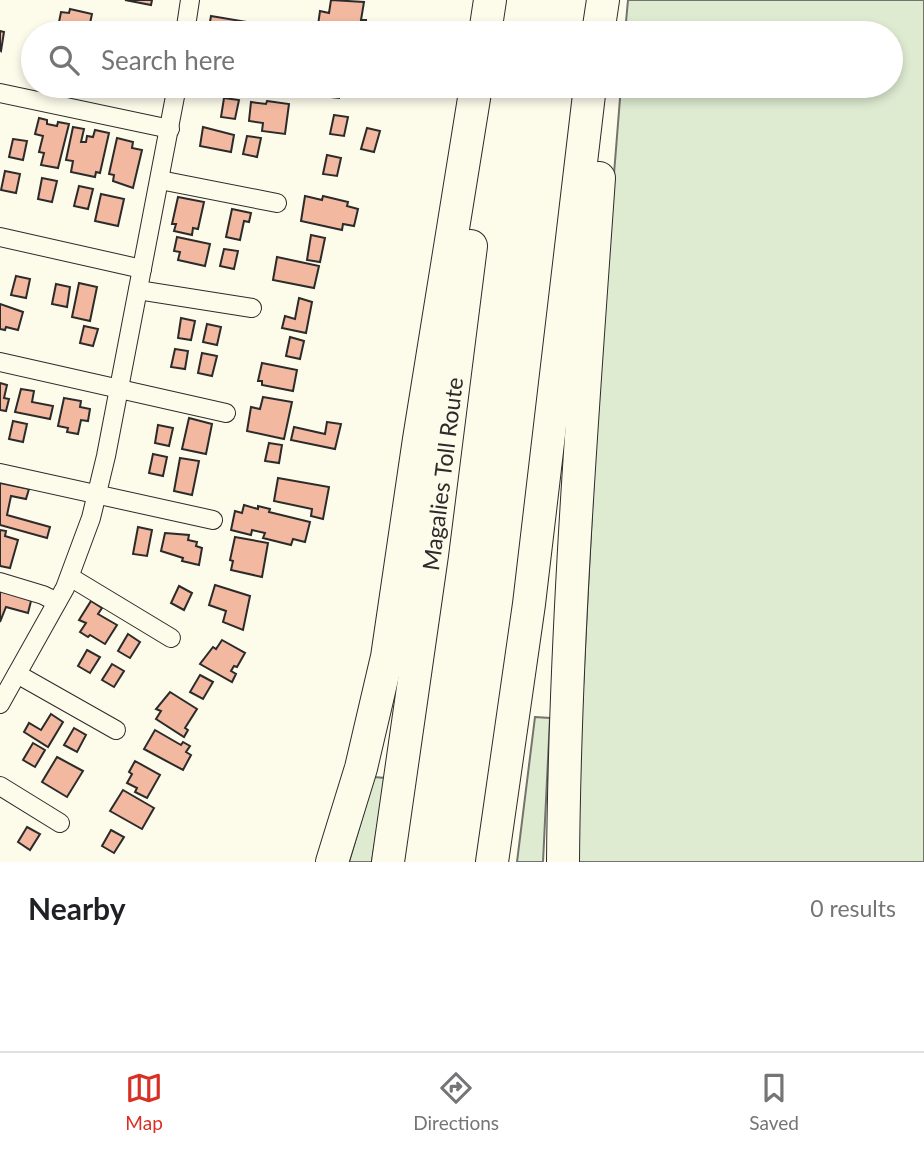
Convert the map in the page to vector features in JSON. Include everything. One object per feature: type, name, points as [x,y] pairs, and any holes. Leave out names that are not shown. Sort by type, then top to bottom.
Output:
[{"type":"highway","points":[[487,21],[490,0]]},
{"type":"highway","points":[[499,21],[502,0]]},
{"type":"highway","points":[[600,21],[603,0]]},
{"type":"highway","points":[[612,21],[614,0]]},
{"type":"highway","points":[[332,862],[360,768],[387,657],[421,426],[475,98]]},
{"type":"highway","name":"Magalies Toll Route","points":[[388,862],[432,555],[489,98]]},
{"type":"highway","points":[[492,862],[529,604],[589,98]]},
{"type":"highway","points":[[563,862],[565,709],[582,408],[605,98]]},
{"type":"street","points":[[187,21],[190,0]]},
{"type":"street","points":[[0,93],[21,97]]},
{"type":"street","points":[[24,98],[170,129]]},
{"type":"street","points":[[1,701],[70,576],[98,494],[175,98]]},
{"type":"street","points":[[160,180],[277,203]]},
{"type":"street","points":[[0,237],[142,269]]},
{"type":"street","points":[[138,290],[252,308]]},
{"type":"street","points":[[0,362],[226,413]]},
{"type":"street","points":[[0,472],[213,520]]},
{"type":"street","points":[[70,576],[170,638]]},
{"type":"street","points":[[0,582],[57,603]]},
{"type":"street","points":[[17,674],[116,730]]},
{"type":"street","points":[[0,786],[60,823]]},
{"type":"green space","points":[[628,0],[924,0],[924,862],[574,862],[601,337],[620,98],[903,98],[903,21],[626,21]]},
{"type":"green space","points":[[535,717],[550,718],[543,862],[517,862]]},
{"type":"green space","points":[[374,777],[385,778],[372,862],[349,862]]},
{"type":"building","points":[[125,0],[152,0],[151,5]]},
{"type":"building","points":[[331,0],[364,2],[361,20],[366,21],[319,21],[320,11],[329,13]]},
{"type":"building","points":[[70,9],[92,14],[91,21],[59,21],[61,12],[69,13]]},
{"type":"building","points":[[211,16],[241,21],[210,21]]},
{"type":"building","points":[[0,31],[4,32],[1,51],[0,50]]},
{"type":"building","points":[[224,98],[239,100],[235,119],[221,117]]},
{"type":"building","points":[[267,101],[289,104],[285,134],[262,131],[263,123],[249,121],[251,102],[266,104]]},
{"type":"building","points":[[334,115],[348,117],[344,136],[330,134]]},
{"type":"building","points":[[39,118],[47,120],[47,124],[57,126],[58,122],[69,124],[58,168],[41,165],[44,153],[39,152],[43,136],[35,134]]},
{"type":"building","points":[[73,127],[84,129],[81,142],[86,142],[87,136],[93,137],[95,130],[109,133],[100,173],[96,172],[95,177],[71,172],[73,161],[66,160]]},
{"type":"building","points":[[203,127],[234,135],[231,152],[200,146]]},
{"type":"building","points":[[367,128],[380,131],[374,152],[361,149]]},
{"type":"building","points":[[247,136],[261,138],[257,157],[243,154]]},
{"type":"building","points":[[117,138],[133,142],[132,148],[142,150],[133,188],[113,181],[114,175],[109,174]]},
{"type":"building","points":[[13,139],[27,141],[23,160],[9,157]]},
{"type":"building","points":[[327,155],[341,158],[337,176],[323,174]]},
{"type":"building","points":[[5,171],[20,174],[16,193],[1,190]]},
{"type":"building","points":[[42,178],[57,181],[52,202],[38,199]]},
{"type":"building","points":[[79,186],[93,189],[88,209],[74,206]]},
{"type":"building","points":[[101,194],[124,199],[118,226],[95,221]]},
{"type":"building","points":[[305,196],[322,200],[323,196],[348,202],[347,206],[358,209],[354,226],[343,224],[342,230],[301,221]]},
{"type":"building","points":[[178,197],[204,202],[198,229],[193,228],[192,235],[174,231],[176,224],[172,224]]},
{"type":"building","points":[[232,209],[251,213],[249,222],[244,221],[240,240],[226,237]]},
{"type":"building","points":[[311,235],[325,238],[320,262],[307,260]]},
{"type":"building","points":[[177,237],[210,244],[205,266],[178,260],[180,252],[174,251]]},
{"type":"building","points":[[224,249],[238,251],[234,269],[220,266]]},
{"type":"building","points":[[277,257],[319,266],[314,288],[273,280]]},
{"type":"building","points":[[16,276],[30,279],[26,298],[11,295]]},
{"type":"building","points":[[79,283],[97,287],[90,321],[72,317]]},
{"type":"building","points":[[56,284],[70,287],[67,307],[52,304]]},
{"type":"building","points":[[299,298],[312,302],[306,333],[282,328],[285,316],[295,319]]},
{"type":"building","points":[[0,304],[23,312],[18,330],[6,327],[5,330],[0,329]]},
{"type":"building","points":[[181,318],[195,321],[191,340],[178,338]]},
{"type":"building","points":[[207,324],[221,327],[217,345],[203,342]]},
{"type":"building","points":[[84,326],[98,329],[93,346],[80,343]]},
{"type":"building","points":[[290,337],[304,341],[300,359],[286,356]]},
{"type":"building","points":[[175,349],[188,351],[185,369],[171,367]]},
{"type":"building","points":[[202,353],[217,356],[212,376],[198,373]]},
{"type":"building","points":[[262,363],[297,370],[293,391],[262,385],[262,381],[258,381]]},
{"type":"building","points":[[0,383],[7,385],[4,398],[9,399],[6,411],[0,410]]},
{"type":"building","points":[[21,389],[34,391],[32,402],[53,406],[50,419],[15,412]]},
{"type":"building","points":[[263,397],[292,402],[284,439],[247,431],[251,407],[260,409]]},
{"type":"building","points":[[64,398],[81,401],[80,407],[90,409],[88,421],[81,420],[78,434],[67,432],[68,428],[58,426]]},
{"type":"building","points":[[189,418],[212,424],[206,454],[182,449]]},
{"type":"building","points":[[13,421],[27,424],[23,442],[9,439]]},
{"type":"building","points":[[327,422],[341,424],[335,449],[291,440],[294,427],[325,434]]},
{"type":"building","points":[[158,425],[173,428],[169,446],[155,443]]},
{"type":"building","points":[[269,443],[282,445],[279,463],[265,461]]},
{"type":"building","points":[[153,454],[167,457],[163,476],[149,473]]},
{"type":"building","points":[[180,458],[199,461],[192,495],[174,491]]},
{"type":"building","points":[[278,478],[329,487],[323,519],[311,516],[312,509],[274,501]]},
{"type":"building","points":[[0,483],[29,489],[26,499],[11,496],[7,515],[50,527],[47,538],[0,525]]},
{"type":"building","points":[[244,505],[270,509],[269,512],[310,522],[305,542],[293,539],[291,545],[263,538],[265,533],[252,530],[251,535],[231,530],[235,511],[242,513]]},
{"type":"building","points":[[138,527],[152,530],[147,556],[133,554]]},
{"type":"building","points":[[0,530],[6,531],[5,536],[18,540],[10,568],[0,566]]},
{"type":"building","points":[[165,533],[189,535],[188,540],[197,542],[196,546],[202,548],[199,565],[182,561],[183,558],[161,551]]},
{"type":"building","points":[[235,537],[268,543],[262,577],[231,570],[233,561],[230,560]]},
{"type":"building","points":[[215,585],[250,596],[243,630],[223,622],[226,611],[209,605]]},
{"type":"building","points":[[179,586],[192,593],[184,610],[171,603]]},
{"type":"building","points":[[0,588],[32,597],[28,613],[6,607],[0,622]]},
{"type":"building","points":[[91,601],[102,608],[98,614],[117,625],[105,644],[80,632],[86,623],[79,620]]},
{"type":"building","points":[[128,634],[140,642],[130,658],[118,651]]},
{"type":"building","points":[[222,640],[245,653],[237,667],[234,666],[231,671],[236,674],[232,682],[200,664]]},
{"type":"building","points":[[87,650],[100,657],[90,673],[78,666]]},
{"type":"building","points":[[112,664],[124,671],[114,687],[102,680]]},
{"type":"building","points":[[200,675],[213,682],[203,699],[190,692]]},
{"type":"building","points":[[170,692],[197,709],[185,728],[188,730],[184,737],[156,719],[161,711],[156,709]]},
{"type":"building","points":[[51,714],[63,722],[48,747],[24,732],[29,723],[41,730]]},
{"type":"building","points":[[74,728],[86,735],[77,752],[64,745]]},
{"type":"building","points":[[155,730],[181,745],[183,742],[190,746],[186,752],[191,755],[183,770],[144,749]]},
{"type":"building","points":[[33,743],[45,750],[35,767],[23,760]]},
{"type":"building","points":[[57,757],[83,771],[67,797],[42,782]]},
{"type":"building","points":[[135,761],[160,775],[147,798],[135,792],[137,788],[127,783]]},
{"type":"building","points":[[123,790],[154,808],[142,829],[110,811]]},
{"type":"building","points":[[27,827],[40,834],[30,850],[18,842]]},
{"type":"building","points":[[111,830],[124,837],[114,853],[102,846]]}]
